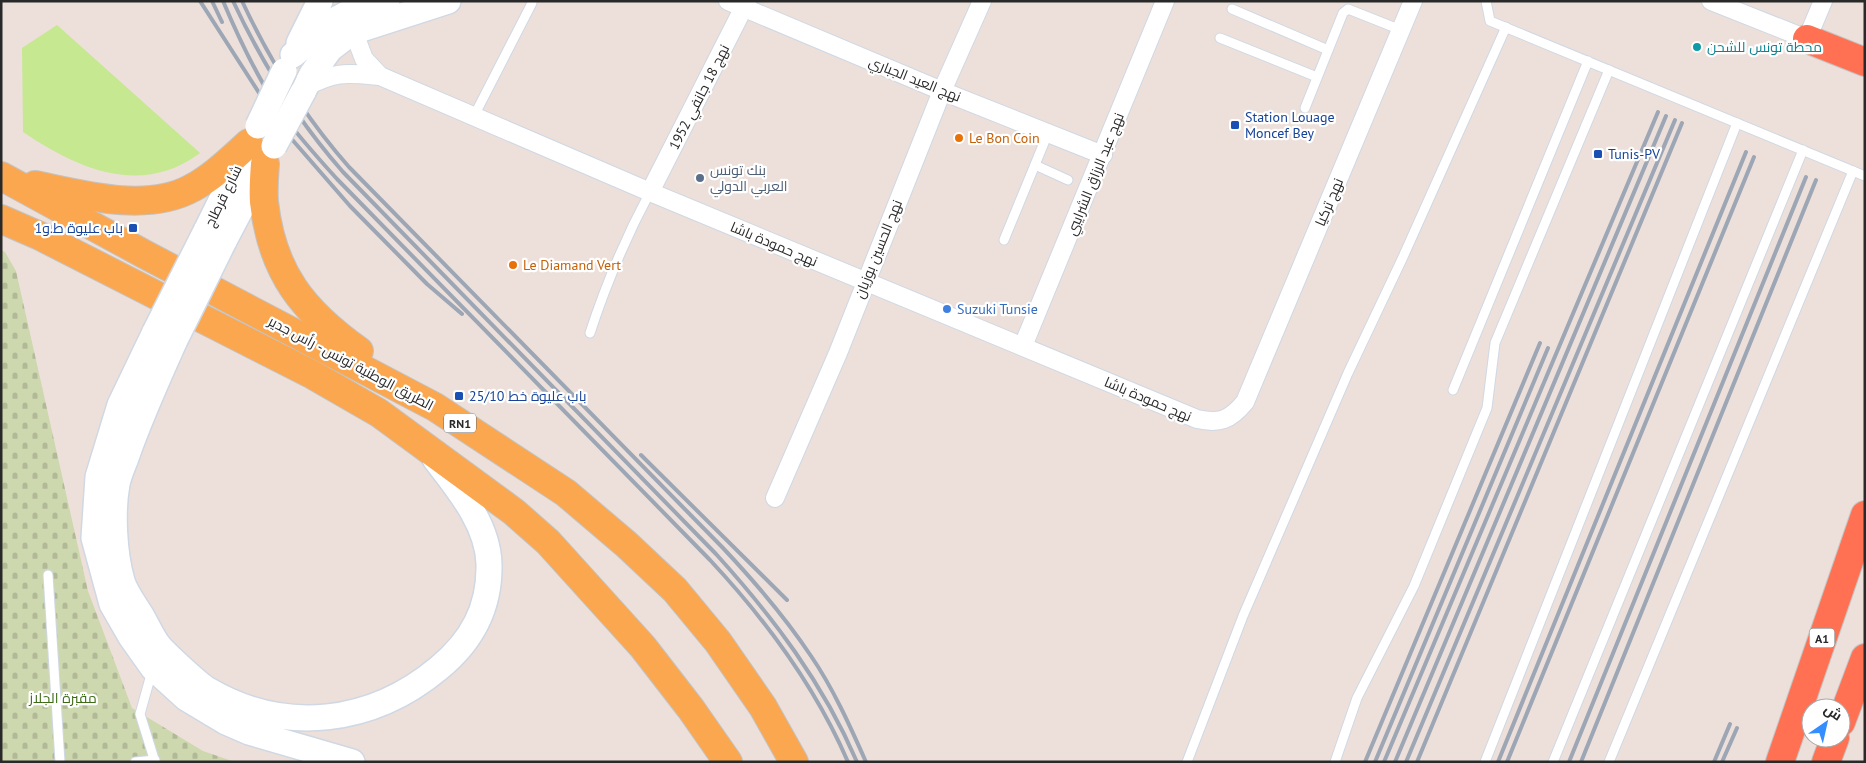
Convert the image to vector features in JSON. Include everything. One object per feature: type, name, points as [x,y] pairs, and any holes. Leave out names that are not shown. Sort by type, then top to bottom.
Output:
[{"type":"highway","points":[[1807,39],[1865,62]]},
{"type":"highway","name":"A1","points":[[1780,762],[1865,515]]},
{"type":"highway","points":[[1850,698],[1865,658]]},
{"type":"highway","points":[[1826,762],[1831,748]]},
{"type":"main road","points":[[320,1],[289,62],[261,145],[165,336],[120,405],[98,477],[94,538],[112,604],[131,637],[153,668],[186,698],[226,722],[248,732],[352,762]]},
{"type":"main road","points":[[289,62],[333,21],[387,1]]},
{"type":"main road","points":[[348,16],[448,1]]},
{"type":"main road","points":[[3,176],[62,191],[128,201],[161,199],[191,189],[261,145],[304,89],[330,49],[348,16]]},
{"type":"main road","points":[[261,145],[264,200],[269,234],[281,267],[298,296],[321,322],[435,406]]},
{"type":"main road","name":"الطريق الوطنية تونس - رأس جدير","points":[[3,176],[154,260],[435,406],[566,493],[626,544],[675,590],[718,642],[741,674],[763,707],[794,762]]},
{"type":"main road","name":"الطريق الوطنية تونس - رأس جدير","points":[[1,220],[40,236],[313,375],[379,413],[514,512],[548,542],[643,647],[691,709],[728,762]]},
{"type":"main road","points":[[165,336],[138,425],[117,484],[114,534],[122,582],[159,646],[207,689],[233,702],[262,712],[287,716],[317,718],[364,711],[394,699],[419,684],[447,662],[466,642],[480,619],[489,563],[484,539],[464,497],[426,448]]},
{"type":"street","name":"نهج الحسين بوزيان","points":[[775,498],[838,353],[942,91],[982,1]]},
{"type":"street","name":"نهج عبد الرزاق الشرايبي","points":[[1023,346],[1165,1]]},
{"type":"street","name":"نهج تركيا","points":[[1245,402],[1412,1]]},
{"type":"street","points":[[1711,1],[1807,39],[1823,1]]},
{"type":"street","name":"نهج العيد الجباري","points":[[740,4],[942,91],[1103,155]]},
{"type":"street","name":"نهج 18 جانفي 1952","points":[[650,192],[740,4]]},
{"type":"street","name":"نهج حمودة باشا","points":[[348,16],[364,59],[380,76],[650,192],[1197,419],[1210,422],[1229,418],[1245,402]]},
{"type":"street","points":[[304,89],[321,79],[342,73],[380,76]]},
{"type":"lane","points":[[1486,1],[1490,20],[1865,176]]},
{"type":"lane","points":[[474,116],[532,3]]},
{"type":"lane","points":[[1232,9],[1328,50]]},
{"type":"lane","points":[[1305,108],[1342,13],[1348,9],[1401,30]]},
{"type":"lane","points":[[1187,762],[1243,616],[1340,391],[1411,240],[1506,27]]},
{"type":"lane","points":[[1220,38],[1317,78]]},
{"type":"lane","points":[[1453,390],[1588,61]]},
{"type":"lane","points":[[1335,762],[1357,698],[1414,586],[1487,408],[1496,343],[1609,70]]},
{"type":"lane","points":[[1484,762],[1737,123]]},
{"type":"lane","points":[[1004,240],[1048,133]]},
{"type":"lane","points":[[1553,762],[1803,150]]},
{"type":"lane","points":[[1035,165],[1068,180]]},
{"type":"lane","points":[[1609,762],[1853,171]]},
{"type":"lane","points":[[590,332],[601,298],[618,258],[650,192]]},
{"type":"lane","points":[[48,575],[60,762]]},
{"type":"lane","points":[[135,762],[155,761],[140,714],[153,668]]},
{"type":"green space","points":[[57,25],[200,153],[178,166],[155,173],[133,175],[110,173],[88,167],[66,157],[23,132],[22,48]]},
{"type":"green space","name":"مقبرة الجلاز","points":[[1,250],[5,252],[16,271],[88,591],[132,708],[203,751],[235,762],[1,762]]},
{"type":"railway","points":[[200,1],[272,113],[289,136],[350,206],[427,284],[462,314]]},
{"type":"railway","points":[[212,1],[222,22]]},
{"type":"railway","points":[[223,1],[256,71],[280,111],[300,137],[337,179],[731,583],[770,630],[805,681],[835,734],[848,762]]},
{"type":"railway","points":[[233,1],[256,47],[282,91],[343,172],[716,554],[757,602],[795,652],[829,705],[857,762]]},
{"type":"railway","points":[[242,1],[264,45],[290,88],[303,108],[349,167],[723,548],[769,600],[791,627],[827,681],[866,762]]},
{"type":"railway","points":[[1384,762],[1658,112]]},
{"type":"railway","points":[[1395,762],[1666,116]]},
{"type":"railway","points":[[1406,762],[1675,120]]},
{"type":"railway","points":[[1417,762],[1682,123]]},
{"type":"railway","points":[[1498,762],[1746,152]]},
{"type":"railway","points":[[1507,762],[1754,157]]},
{"type":"railway","points":[[1569,762],[1806,177]]},
{"type":"railway","points":[[1581,762],[1816,180]]},
{"type":"railway","points":[[1365,762],[1540,343]]},
{"type":"railway","points":[[1375,762],[1548,348]]},
{"type":"railway","points":[[641,455],[787,600]]},
{"type":"railway","points":[[1714,762],[1730,724]]},
{"type":"railway","points":[[1722,762],[1737,728]]},
{"type":"place","name":"محطة تونس للشحن","points":[[1697,47]]},
{"type":"place","name":"Station Louage Moncef Bey","points":[[1235,125]]},
{"type":"place","name":"Le Bon Coin","points":[[959,138]]},
{"type":"place","name":"Tunis-PV","points":[[1598,154]]},
{"type":"place","name":"بنك تونس العربي الدولي","points":[[700,178]]},
{"type":"place","name":"باب عليوة ط.و1","points":[[133,228]]},
{"type":"place","name":"Le Diamand Vert","points":[[513,265]]},
{"type":"place","name":"Suzuki Tunsie","points":[[947,309]]},
{"type":"place","name":"باب عليوة خط 25/10","points":[[459,396]]}]
